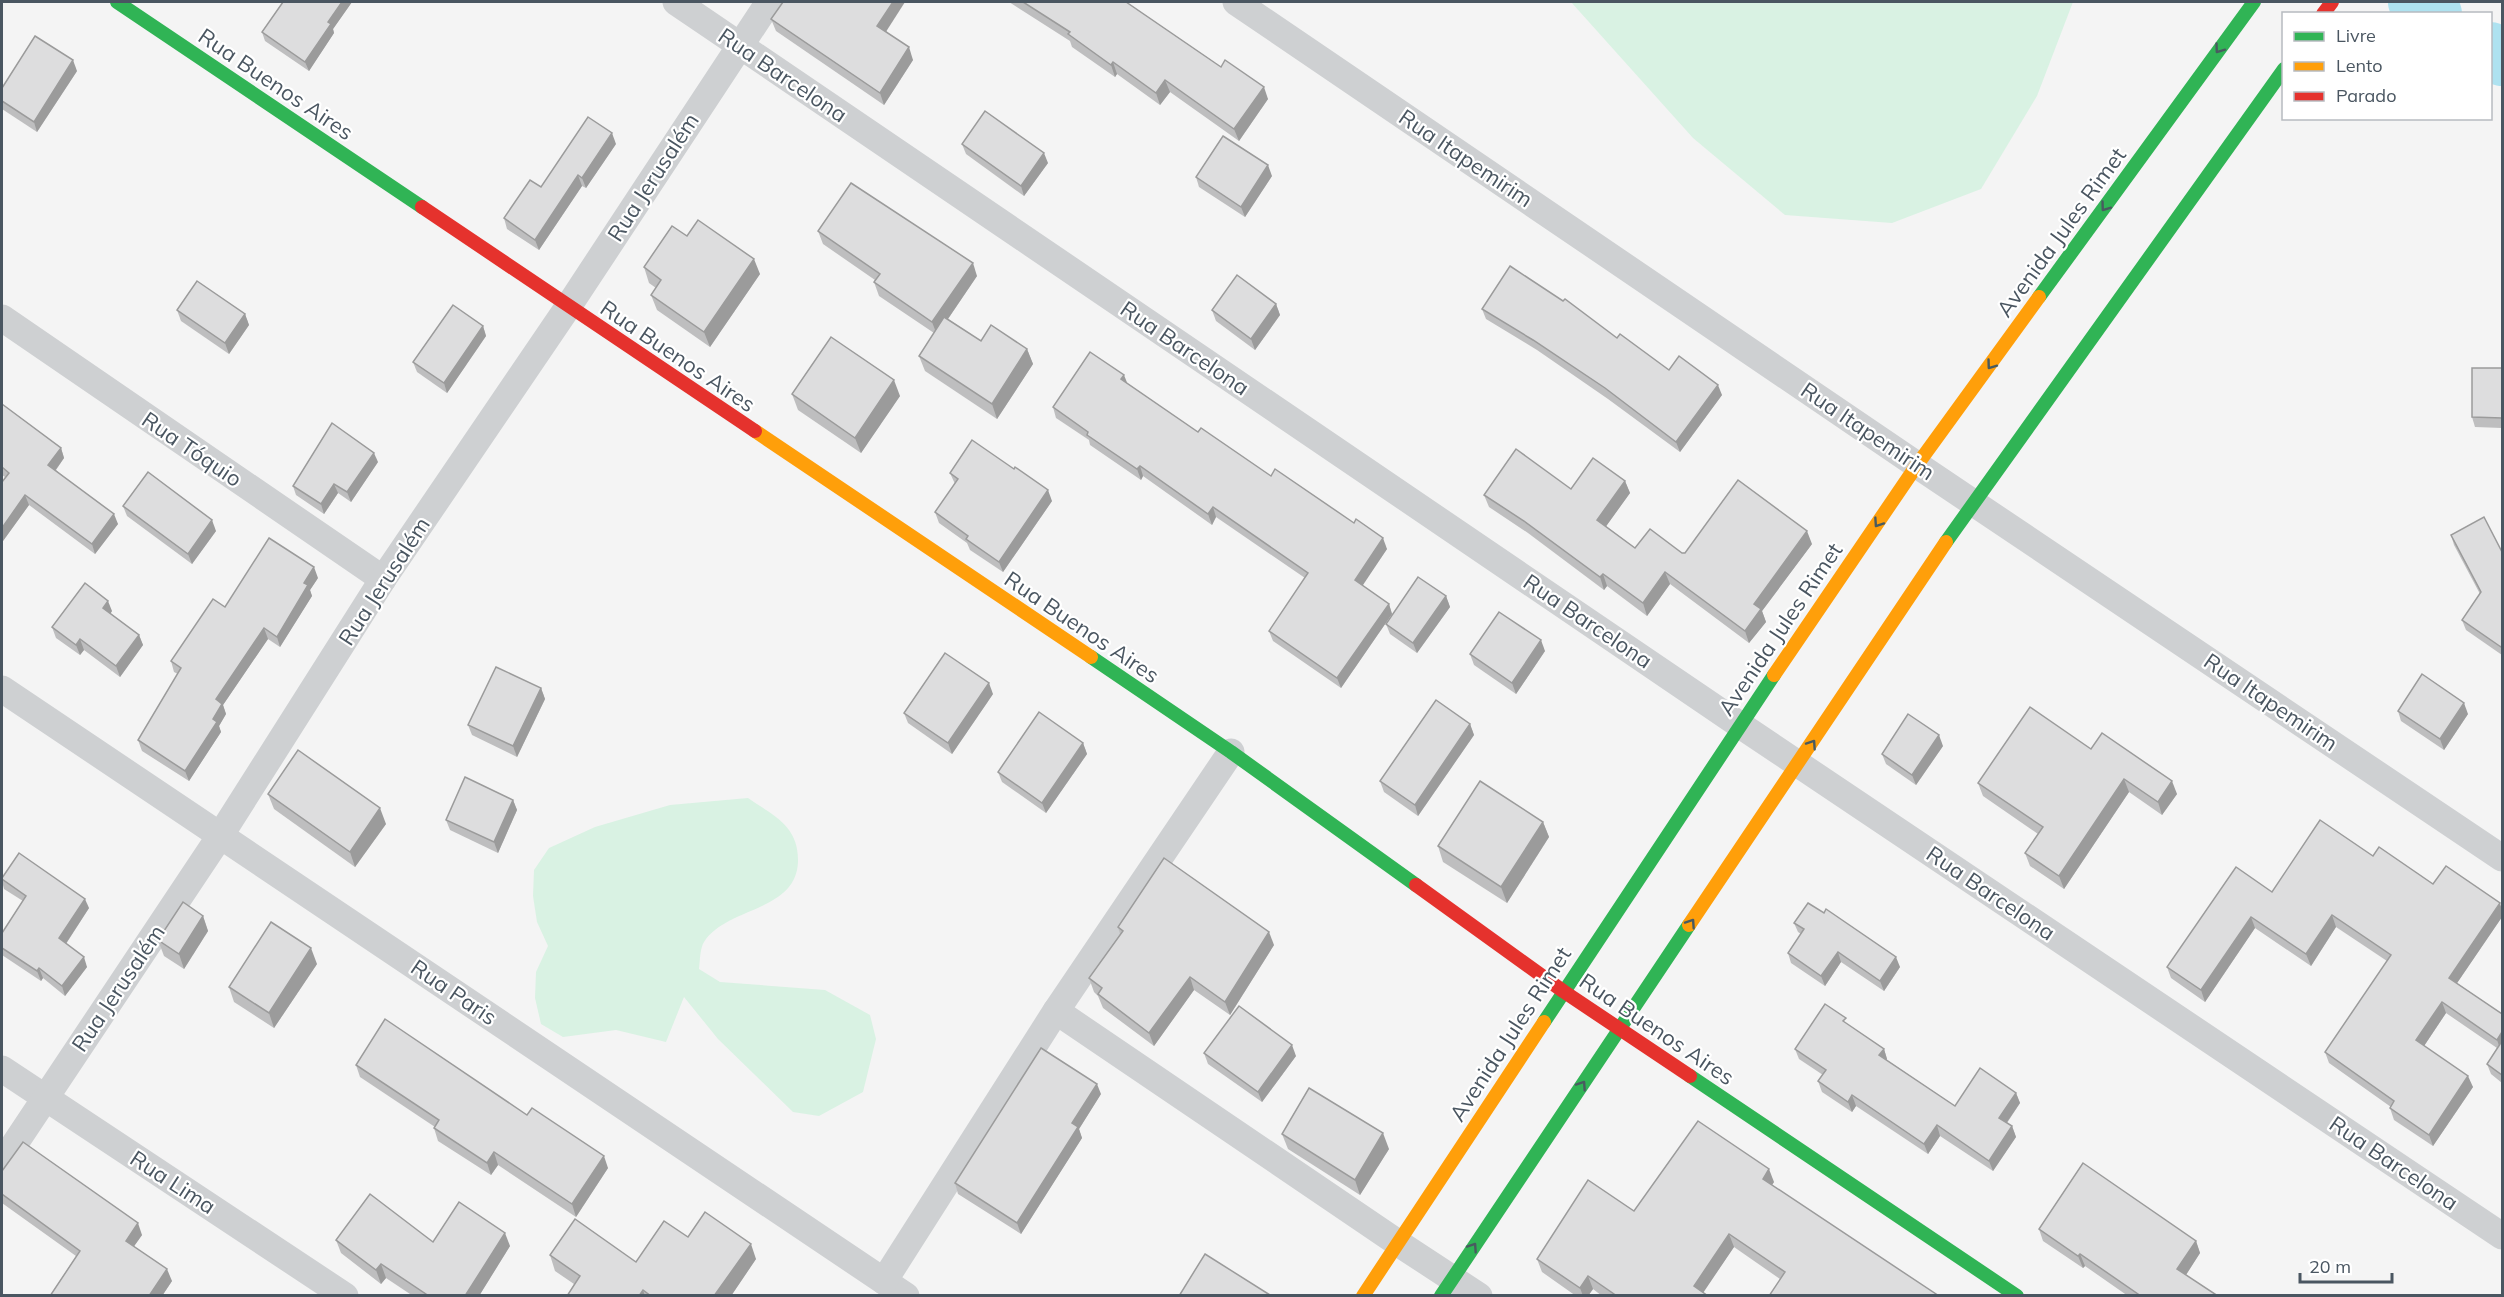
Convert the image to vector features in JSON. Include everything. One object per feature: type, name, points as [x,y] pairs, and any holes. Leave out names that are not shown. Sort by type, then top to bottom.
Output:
[{"type":"main road","name":"Rua Buenos Aires","points":[[117,2],[1231,752],[1563,992],[2018,1296]]},
{"type":"main road","name":"Avenida Jules Rimet","points":[[1363,1296],[1740,724],[1917,465],[2254,2]]},
{"type":"main road","points":[[1447,1287],[1973,502],[2282,70]]},
{"type":"street","name":"Rua Barcelona","points":[[676,2],[1798,764],[2502,1236]]},
{"type":"street","name":"Rua Jerusalém","points":[[2,1163],[220,836],[383,579],[568,307],[768,2]]},
{"type":"street","name":"Rua Itapemirim","points":[[1236,2],[1917,465],[2502,858]]},
{"type":"street","name":"Rua Tóquio","points":[[2,318],[383,579]]},
{"type":"street","name":"Rua Paris","points":[[2,689],[906,1296]]},
{"type":"street","points":[[884,1281],[1056,1011],[1231,752]]},
{"type":"street","points":[[1056,1011],[1398,1243],[1447,1287],[1479,1296]]},
{"type":"street","name":"Rua Lima","points":[[2,1069],[345,1296]]},
{"type":"green space","points":[[1571,2],[2073,2],[2037,96],[1981,189],[1892,223],[1785,215],[1693,138]]},
{"type":"green space","points":[[748,798],[783,823],[794,839],[798,862],[794,878],[786,891],[773,900],[714,931],[704,942],[699,969],[720,982],[825,990],[870,1015],[876,1039],[863,1092],[819,1116],[793,1112],[718,1039],[684,997],[666,1042],[616,1030],[563,1037],[541,1024],[535,998],[536,972],[548,946],[537,922],[533,896],[534,870],[549,848],[595,827],[670,805]]},
{"type":"building","points":[[283,2],[342,2],[328,22],[331,24],[305,62],[262,32]]},
{"type":"building","points":[[783,2],[893,2],[877,26],[909,47],[880,93],[771,19]]},
{"type":"building","points":[[1023,2],[1126,2],[1221,67],[1225,60],[1264,87],[1234,129],[1165,80],[1156,93],[1113,62],[1111,65],[1068,34],[1070,32]]},
{"type":"building","points":[[35,36],[73,60],[34,122],[2,101],[2,88]]},
{"type":"building","points":[[985,111],[1044,153],[1021,186],[962,144]]},
{"type":"building","points":[[588,117],[612,133],[582,178],[578,175],[535,240],[504,218],[530,180],[541,187]]},
{"type":"building","points":[[1223,136],[1268,165],[1241,207],[1196,177]]},
{"type":"building","points":[[851,183],[973,263],[932,322],[874,282],[880,274],[818,231]]},
{"type":"building","points":[[698,220],[754,259],[704,332],[651,295],[661,280],[644,267],[672,226],[687,236]]},
{"type":"building","points":[[1510,266],[1563,301],[1565,299],[1617,338],[1620,334],[1669,370],[1679,356],[1718,385],[1676,442],[1605,388],[1482,309]]},
{"type":"building","points":[[1237,275],[1276,304],[1251,339],[1212,310]]},
{"type":"building","points":[[197,281],[245,314],[225,343],[177,310]]},
{"type":"building","points":[[453,305],[483,326],[444,383],[413,362]]},
{"type":"building","points":[[944,317],[981,341],[991,325],[1027,349],[992,404],[919,356]]},
{"type":"building","points":[[831,337],[894,380],[855,438],[792,394]]},
{"type":"building","points":[[1090,352],[1124,375],[1121,379],[1198,432],[1201,428],[1271,476],[1275,469],[1354,523],[1356,519],[1383,538],[1355,580],[1389,604],[1337,678],[1269,631],[1308,573],[1213,507],[1208,514],[1140,466],[1137,469],[1087,435],[1088,432],[1053,407]]},
{"type":"building","points":[[2472,368],[2502,368],[2502,418],[2472,417]]},
{"type":"building","points":[[2,404],[61,448],[48,465],[114,514],[92,544],[25,495],[2,528],[2,482],[9,473],[2,467]]},
{"type":"building","points":[[332,423],[374,453],[347,492],[334,484],[321,504],[293,486]]},
{"type":"building","points":[[972,440],[1048,490],[999,562],[966,539],[968,536],[935,512],[958,479],[950,473]]},
{"type":"building","points":[[1516,449],[1571,489],[1593,458],[1625,481],[1597,520],[1635,548],[1650,529],[1685,553],[1738,480],[1807,531],[1754,604],[1761,609],[1745,631],[1665,572],[1643,603],[1603,574],[1600,577],[1524,521],[1484,495]]},
{"type":"building","points":[[148,472],[212,520],[188,554],[123,506]]},
{"type":"building","points":[[2484,517],[2502,552],[2501,647],[2462,620],[2481,592],[2451,535]]},
{"type":"building","points":[[269,538],[314,567],[304,583],[308,585],[277,637],[264,628],[216,699],[222,704],[213,719],[217,722],[185,771],[138,740],[181,668],[171,661],[213,599],[225,607]]},
{"type":"building","points":[[1418,577],[1446,596],[1413,643],[1386,624]]},
{"type":"building","points":[[85,583],[108,601],[103,608],[139,635],[116,666],[80,639],[76,645],[52,627]]},
{"type":"building","points":[[1499,612],[1541,640],[1512,683],[1470,654]]},
{"type":"building","points":[[945,653],[989,683],[948,743],[904,713]]},
{"type":"building","points":[[496,667],[541,688],[513,746],[468,725]]},
{"type":"building","points":[[2422,674],[2464,703],[2440,739],[2398,711]]},
{"type":"building","points":[[1436,700],[1470,724],[1415,805],[1380,781]]},
{"type":"building","points":[[2030,707],[2091,749],[2102,733],[2172,781],[2158,802],[2124,779],[2059,876],[2025,853],[2043,827],[1978,783]]},
{"type":"building","points":[[1039,712],[1083,743],[1042,803],[998,772]]},
{"type":"building","points":[[1908,714],[1939,735],[1912,775],[1882,754]]},
{"type":"building","points":[[298,750],[380,808],[350,852],[268,794]]},
{"type":"building","points":[[465,777],[513,800],[494,842],[446,820]]},
{"type":"building","points":[[1480,781],[1543,822],[1501,887],[1438,846]]},
{"type":"building","points":[[2320,820],[2373,856],[2379,847],[2433,884],[2446,866],[2500,903],[2449,978],[2502,1014],[2502,1032],[2497,1040],[2442,1002],[2416,1040],[2468,1076],[2429,1135],[2390,1108],[2394,1101],[2325,1052],[2391,955],[2332,915],[2306,954],[2251,917],[2201,990],[2167,967],[2236,867],[2272,892]]},
{"type":"building","points":[[19,853],[85,899],[59,938],[84,957],[62,986],[39,968],[37,971],[2,948],[2,933],[26,896],[2,879]]},
{"type":"building","points":[[1164,858],[1269,932],[1225,1002],[1190,977],[1149,1033],[1098,994],[1102,988],[1089,978],[1123,931],[1118,927]]},
{"type":"building","points":[[183,902],[203,916],[179,954],[158,940]]},
{"type":"building","points":[[1808,903],[1824,913],[1826,909],[1896,957],[1880,981],[1838,952],[1821,976],[1788,953],[1804,929],[1794,923]]},
{"type":"building","points":[[271,922],[311,948],[269,1013],[229,987]]},
{"type":"building","points":[[1825,1004],[1846,1018],[1843,1021],[1884,1049],[1879,1055],[1955,1106],[1980,1068],[2016,1093],[1999,1118],[2012,1126],[1989,1161],[1937,1125],[1924,1144],[1852,1095],[1848,1102],[1818,1081],[1826,1070],[1795,1049]]},
{"type":"building","points":[[1239,1006],[1292,1045],[1258,1092],[1204,1053]]},
{"type":"building","points":[[385,1019],[527,1115],[532,1108],[604,1156],[572,1204],[494,1152],[487,1163],[434,1128],[439,1120],[356,1065]]},
{"type":"building","points":[[2502,1041],[2502,1075],[2487,1064]]},
{"type":"building","points":[[1041,1048],[1097,1084],[1072,1123],[1078,1127],[1017,1223],[955,1183]]},
{"type":"building","points":[[1309,1088],[1383,1133],[1355,1180],[1282,1134]]},
{"type":"building","points":[[1698,1121],[1769,1169],[1763,1179],[1939,1296],[1769,1296],[1785,1272],[1729,1234],[1694,1286],[1708,1296],[1617,1296],[1588,1276],[1580,1288],[1537,1259],[1588,1180],[1634,1211]]},
{"type":"building","points":[[23,1142],[138,1223],[126,1241],[167,1269],[149,1296],[50,1296],[80,1251],[2,1194],[2,1171]]},
{"type":"building","points":[[2083,1163],[2196,1241],[2177,1269],[2218,1296],[2141,1296],[2039,1229]]},
{"type":"building","points":[[370,1194],[433,1242],[459,1202],[505,1233],[465,1296],[429,1296],[381,1264],[376,1270],[336,1240]]},
{"type":"building","points":[[705,1212],[751,1244],[714,1296],[651,1296],[643,1290],[639,1296],[567,1296],[580,1276],[550,1255],[575,1219],[636,1262],[664,1221],[688,1237]]},
{"type":"building","points":[[1205,1254],[1270,1295],[1270,1296],[1179,1296]]},
{"type":"waterway","points":[[2416,2],[2431,12]]},
{"type":"waterway","points":[[2492,51],[2502,58]]},
{"type":"traffic: fast","points":[[117,2],[422,207]]},
{"type":"traffic: fast","points":[[2039,297],[2254,2]]},
{"type":"traffic: fast","points":[[1946,542],[2282,72]]},
{"type":"traffic: fast","points":[[1091,657],[1231,752],[1416,885]]},
{"type":"traffic: fast","points":[[1544,1022],[1774,675]]},
{"type":"traffic: fast","points":[[1441,1296],[1689,925]]},
{"type":"traffic: fast","points":[[1690,1076],[2017,1296]]},
{"type":"traffic: slow","points":[[1774,675],[1917,465],[2039,297]]},
{"type":"traffic: slow","points":[[755,431],[1091,657]]},
{"type":"traffic: slow","points":[[1689,925],[1946,542]]},
{"type":"traffic: slow","points":[[1363,1296],[1544,1022]]},
{"type":"traffic: jam","points":[[2324,12],[2332,2]]},
{"type":"traffic: jam","points":[[422,207],[755,431]]},
{"type":"traffic: jam","points":[[1416,885],[1563,991],[1690,1076]]}]
